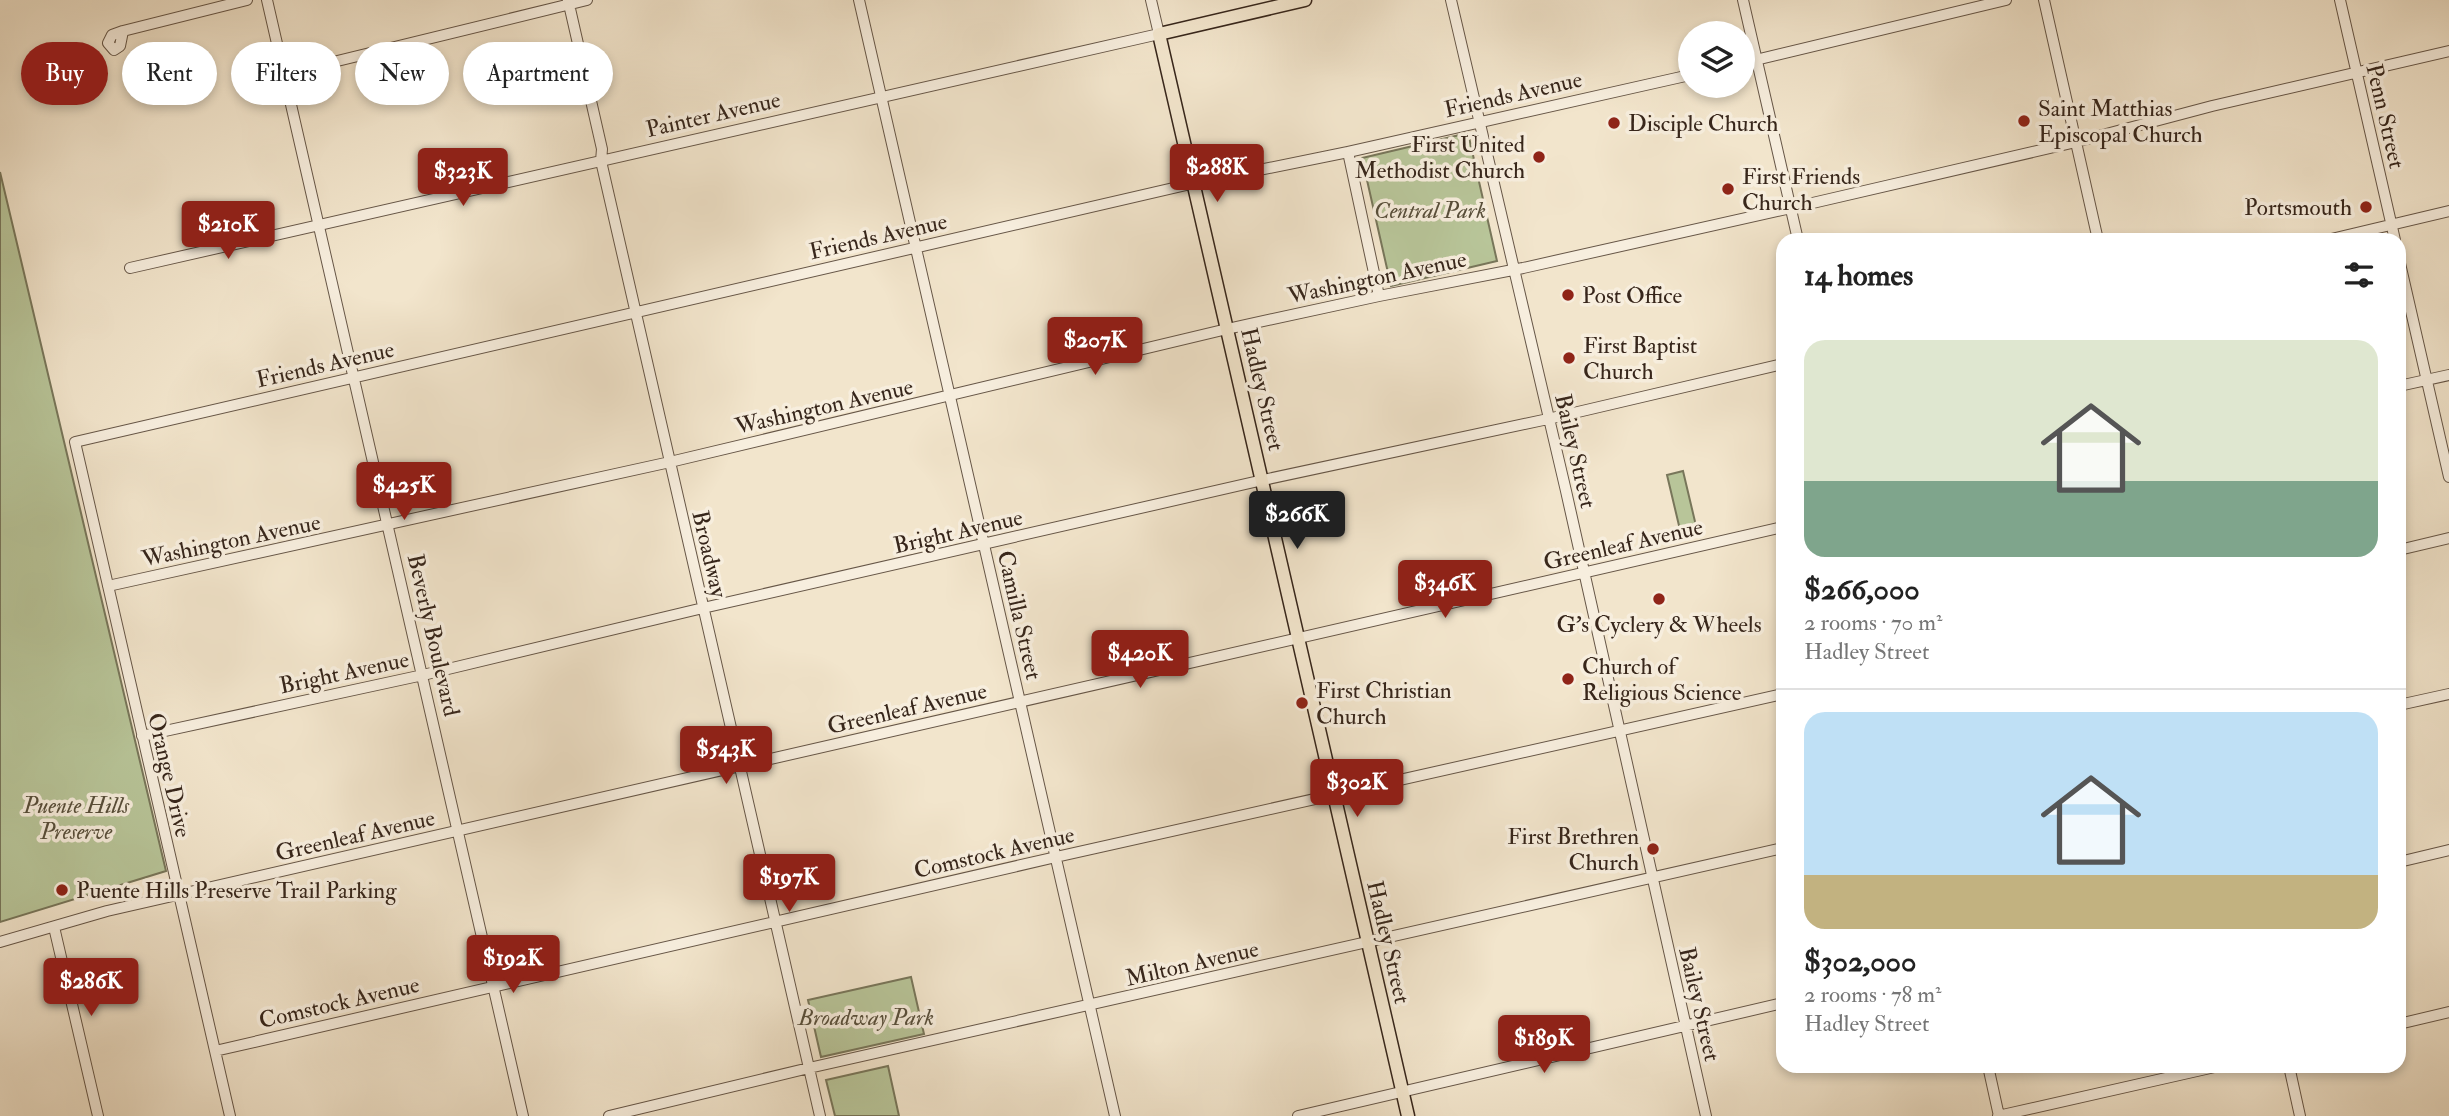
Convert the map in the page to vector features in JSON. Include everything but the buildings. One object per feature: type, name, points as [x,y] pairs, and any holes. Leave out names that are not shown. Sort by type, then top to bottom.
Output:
[{"type":"main road","name":"Painter Avenue","points":[[1159,34],[1305,0]]},
{"type":"main road","name":"Hadley Street","points":[[1159,34],[1408,1116]]},
{"type":"street","points":[[123,31],[247,0]]},
{"type":"street","name":"Beverly Boulevard","points":[[267,0],[277,42]]},
{"type":"street","points":[[341,60],[568,2],[587,0]]},
{"type":"street","name":"Camilla Street","points":[[859,0],[1115,1116]]},
{"type":"street","name":"Hadley Street","points":[[1152,0],[1159,34]]},
{"type":"street","name":"Bailey Street","points":[[1451,0],[1584,572],[1706,1116]]},
{"type":"street","points":[[1743,0],[1796,233]]},
{"type":"street","points":[[1757,60],[2006,0]]},
{"type":"street","points":[[2044,0],[2096,233]]},
{"type":"street","name":"Penn Street","points":[[2340,0],[2393,233]]},
{"type":"street","name":"Broadway","points":[[568,2],[602,149],[601,161],[635,312],[820,1116]]},
{"type":"street","name":"Painter Avenue","points":[[130,268],[1159,34]]},
{"type":"street","name":"Washington Avenue","points":[[108,586],[670,462],[1227,329],[1523,268],[1791,208],[2449,51]]},
{"type":"street","name":"Friends Avenue","points":[[75,442],[1195,183],[1348,152],[1678,78]]},
{"type":"street","name":"Beverly Boulevard","points":[[291,105],[523,1116]]},
{"type":"street","points":[[1348,152],[1379,296]]},
{"type":"street","points":[[2357,233],[2449,211]]},
{"type":"street","points":[[2406,289],[2449,477]]},
{"type":"street","name":"Bright Avenue","points":[[142,736],[423,675],[703,608],[1776,366]]},
{"type":"street","points":[[2406,384],[2449,375]]},
{"type":"street","name":"Orange Drive","points":[[75,442],[230,1116]]},
{"type":"street","name":"Greenleaf Avenue","points":[[0,942],[107,911],[1776,529]]},
{"type":"street","points":[[2406,548],[2449,538]]},
{"type":"street","points":[[2406,703],[2449,694]]},
{"type":"street","name":"Comstock Avenue","points":[[215,1051],[1056,857],[1776,696]]},
{"type":"street","name":"Milton Avenue","points":[[610,1116],[1776,850]]},
{"type":"street","points":[[2406,860],[2449,850]]},
{"type":"street","points":[[54,927],[99,1116]]},
{"type":"street","points":[[1298,1116],[1776,1005]]},
{"type":"street","points":[[2406,1022],[2449,1012]]},
{"type":"street","points":[[1989,1073],[1999,1116],[2189,1073]]},
{"type":"street","points":[[2291,1073],[2300,1116]]},
{"type":"green space","name":"Central Park","points":[[1468,133],[1497,261],[1391,286],[1362,158]]},
{"type":"green space","name":"Puente Hills Preserve","points":[[0,172],[166,871],[0,922]]},
{"type":"green space","points":[[1683,471],[1697,530],[1681,534],[1667,475]]},
{"type":"green space","name":"Broadway Park","points":[[911,977],[924,1034],[821,1057],[808,1000]]},
{"type":"green space","name":"Broadway Park","points":[[888,1066],[899,1116],[835,1116],[826,1080]]},
{"type":"place","name":"Saint Matthias Episcopal Church","points":[[2024,121]]},
{"type":"place","name":"Disciple Church","points":[[1614,123]]},
{"type":"place","name":"First United Methodist Church","points":[[1539,157]]},
{"type":"place","name":"First Friends Church","points":[[1728,189]]},
{"type":"place","name":"Portsmouth","points":[[2366,207]]},
{"type":"place","name":"Post Office","points":[[1568,295]]},
{"type":"place","name":"First Baptist Church","points":[[1569,358]]},
{"type":"place","name":"G's Cyclery & Wheels","points":[[1659,599]]},
{"type":"place","name":"Church of Religious Science","points":[[1568,679]]},
{"type":"place","name":"First Christian Church","points":[[1302,703]]},
{"type":"place","name":"First Brethren Church","points":[[1653,849]]},
{"type":"place","name":"Puente Hills Preserve Trail Parking","points":[[62,890]]}]
